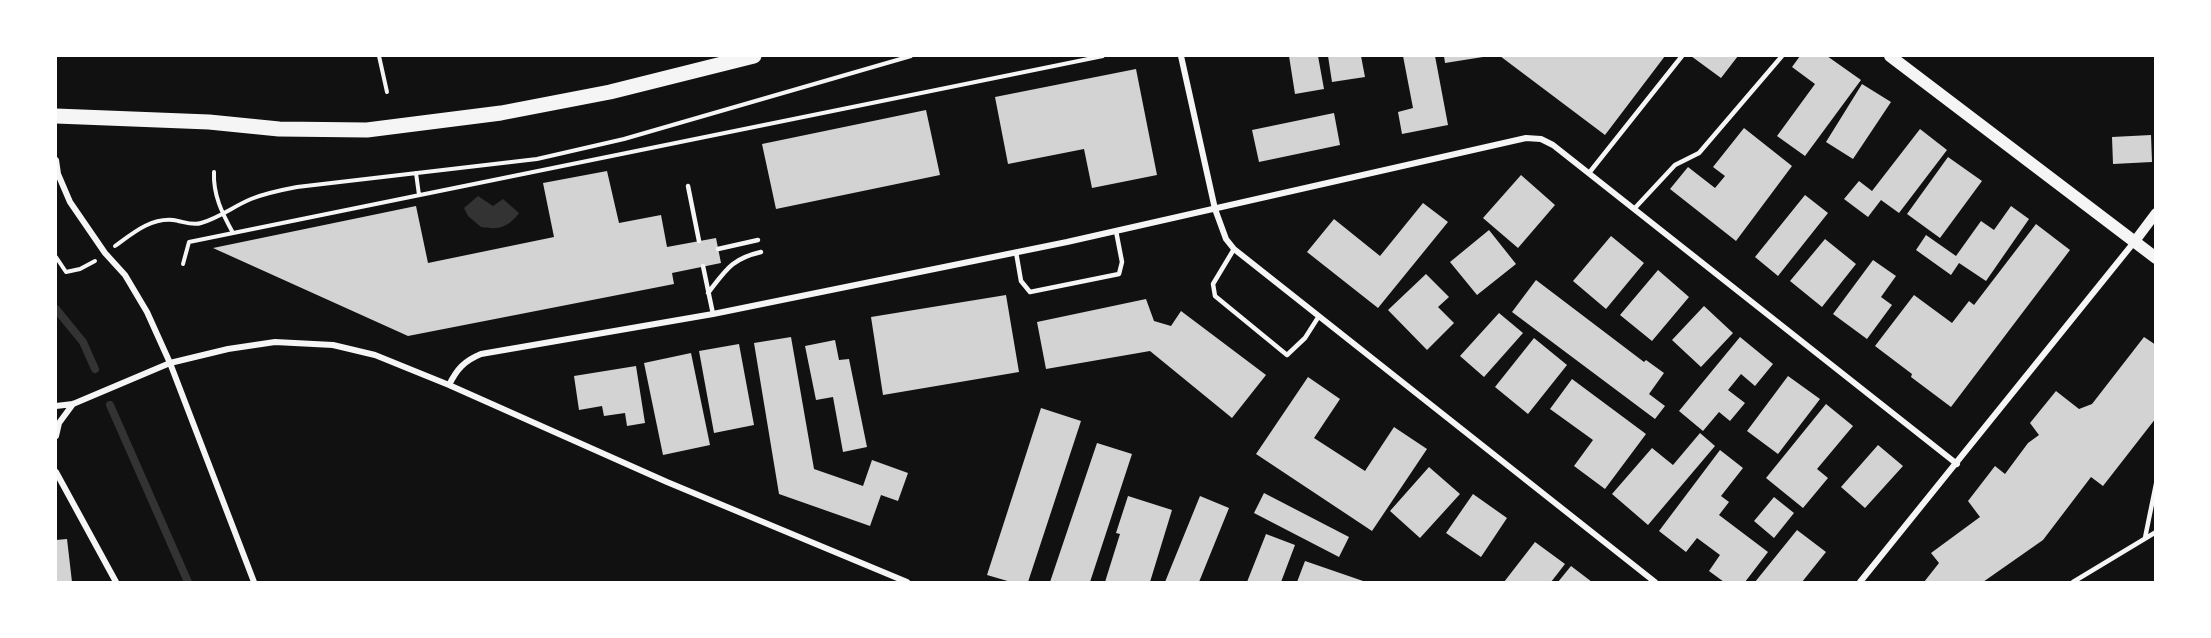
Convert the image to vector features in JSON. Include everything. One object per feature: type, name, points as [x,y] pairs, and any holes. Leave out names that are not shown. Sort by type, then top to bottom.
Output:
[{"type":"main road","points":[[56,116],[209,122],[279,129],[367,130],[501,112],[610,92],[754,56]]},
{"type":"main road","points":[[1890,56],[2156,258]]},
{"type":"street","points":[[1181,56],[1215,209],[1226,239],[1234,249],[1655,582]]},
{"type":"street","points":[[449,384],[458,369],[468,359],[481,354],[712,314],[1016,252],[1526,138],[1541,139],[1553,145],[1957,464]]},
{"type":"street","points":[[56,160],[58,174],[70,202],[105,253],[125,275],[147,312],[170,363],[254,582]]},
{"type":"street","points":[[1860,582],[1957,464],[2156,213]]},
{"type":"street","points":[[56,406],[74,403],[170,363],[255,344],[333,345],[375,355],[449,384],[667,482],[907,582]]},
{"type":"street","points":[[56,436],[59,423],[74,403]]},
{"type":"street","points":[[56,472],[116,582]]},
{"type":"lane","points":[[1588,173],[1682,56]]},
{"type":"lane","points":[[1634,209],[1675,165],[1699,153],[1782,56]]},
{"type":"lane","points":[[688,186],[699,241]]},
{"type":"lane","points":[[1016,252],[1021,281],[1030,292],[1119,274],[1122,262],[1116,231]]},
{"type":"lane","points":[[718,249],[758,240]]},
{"type":"lane","points":[[1234,249],[1213,284],[1215,296],[1287,355],[1305,338],[1319,316]]},
{"type":"lane","points":[[708,293],[732,263],[747,255],[761,252]]},
{"type":"lane","points":[[703,266],[712,314]]},
{"type":"lane","points":[[2145,538],[2156,484]]},
{"type":"lane","points":[[2073,582],[2156,532]]},
{"type":"path","points":[[379,56],[387,92]]},
{"type":"path","points":[[124,240],[157,220],[198,224],[223,215],[250,199],[297,187],[537,159],[624,139],[911,56]]},
{"type":"path","points":[[183,264],[189,242],[1103,56]]},
{"type":"path","points":[[214,172],[214,186],[223,215],[233,233]]},
{"type":"path","points":[[416,173],[419,195]]},
{"type":"path","points":[[56,257],[66,272],[90,265]]},
{"type":"shaded area","points":[[478,196],[493,206],[503,199],[519,213],[511,222],[502,227],[481,227],[468,216],[464,208]]},
{"type":"building","points":[[1289,56],[1318,56],[1324,89],[1295,94]]},
{"type":"building","points":[[1328,56],[1361,56],[1365,77],[1332,82]]},
{"type":"building","points":[[1403,56],[1435,56],[1448,125],[1402,134],[1398,112],[1413,108]]},
{"type":"building","points":[[1444,56],[1483,56],[1483,57],[1445,63]]},
{"type":"building","points":[[1500,56],[1665,56],[1605,135]]},
{"type":"building","points":[[1691,56],[1738,56],[1721,78]]},
{"type":"building","points":[[1800,56],[1827,56],[1861,80],[1805,156],[1777,136],[1815,84],[1792,67]]},
{"type":"building","points":[[1136,69],[1157,175],[1092,188],[1084,149],[1008,164],[995,97]]},
{"type":"building","points":[[1862,84],[1891,102],[1853,159],[1826,142]]},
{"type":"building","points":[[926,110],[940,175],[776,209],[762,144]]},
{"type":"building","points":[[1334,113],[1340,145],[1259,162],[1252,130]]},
{"type":"building","points":[[1744,128],[1792,166],[1736,241],[1670,189],[1688,167],[1715,188],[1725,176],[1713,167]]},
{"type":"building","points":[[1920,129],[1947,150],[1899,213],[1881,200],[1868,217],[1844,199],[1859,181],[1872,191]]},
{"type":"building","points":[[2151,135],[2152,162],[2113,164],[2112,137]]},
{"type":"building","points":[[1948,157],[1982,181],[1940,238],[1907,214]]},
{"type":"building","points":[[607,171],[619,223],[661,215],[667,247],[716,238],[721,263],[672,273],[674,284],[408,336],[213,248],[416,206],[428,263],[554,237],[543,183]]},
{"type":"building","points":[[1521,175],[1555,205],[1518,248],[1483,218]]},
{"type":"building","points":[[1805,195],[1828,213],[1778,276],[1755,257]]},
{"type":"building","points":[[1423,203],[1448,222],[1378,308],[1307,252],[1334,219],[1380,256]]},
{"type":"building","points":[[2011,206],[2029,219],[1986,281],[1959,263],[1951,275],[1916,250],[1926,235],[1956,256],[1981,221],[1994,230]]},
{"type":"building","points":[[2036,224],[2070,250],[1951,407],[1875,346],[1914,295],[1952,323],[1969,301],[1974,305]]},
{"type":"building","points":[[1489,230],[1516,264],[1477,295],[1450,262]]},
{"type":"building","points":[[1611,236],[1644,263],[1606,309],[1573,281]]},
{"type":"building","points":[[1825,239],[1856,264],[1822,307],[1790,281]]},
{"type":"building","points":[[1873,260],[1896,276],[1881,297],[1892,305],[1867,339],[1833,314]]},
{"type":"building","points":[[1658,270],[1689,297],[1652,341],[1620,315]]},
{"type":"building","points":[[1426,274],[1449,297],[1438,307],[1454,323],[1427,350],[1388,310]]},
{"type":"building","points":[[1536,280],[1644,362],[1646,360],[1664,373],[1649,394],[1665,406],[1655,419],[1512,312]]},
{"type":"building","points":[[1006,295],[1019,372],[883,395],[871,317]]},
{"type":"building","points":[[1146,299],[1154,321],[1171,326],[1181,311],[1266,375],[1232,418],[1150,351],[1046,369],[1037,322]]},
{"type":"building","points":[[1704,306],[1733,333],[1701,367],[1672,340]]},
{"type":"building","points":[[1499,313],[1523,333],[1484,377],[1460,356]]},
{"type":"building","points":[[791,337],[814,469],[863,486],[872,460],[908,473],[898,501],[881,495],[870,526],[779,494],[754,343]]},
{"type":"building","points":[[1740,337],[1773,364],[1755,386],[1741,374],[1728,390],[1745,403],[1730,421],[1719,412],[1703,431],[1679,411]]},
{"type":"building","points":[[2144,337],[2156,345],[2156,418],[2103,486],[2091,477],[2043,540],[1983,582],[1924,582],[1939,563],[1931,553],[1980,517],[1968,501],[1995,466],[2005,474],[2028,443],[2039,435],[2030,423],[2056,391],[2079,409],[2092,404]]},
{"type":"building","points":[[1534,338],[1567,365],[1528,414],[1495,387]]},
{"type":"building","points":[[835,340],[839,360],[849,359],[867,447],[843,452],[833,397],[816,400],[805,346]]},
{"type":"building","points":[[739,344],[754,425],[714,433],[699,351]]},
{"type":"building","points":[[691,353],[710,445],[663,455],[644,363]]},
{"type":"building","points":[[636,366],[645,423],[627,426],[625,413],[604,416],[602,406],[579,410],[574,376]]},
{"type":"building","points":[[1788,376],[1820,399],[1778,454],[1747,431]]},
{"type":"building","points":[[1308,377],[1340,399],[1314,438],[1365,471],[1394,427],[1427,449],[1372,531],[1256,454]]},
{"type":"building","points":[[1572,379],[1646,434],[1605,489],[1574,466],[1593,440],[1550,409]]},
{"type":"building","points":[[1826,404],[1853,426],[1817,469],[1828,478],[1803,508],[1766,478]]},
{"type":"building","points":[[1041,408],[1081,421],[1028,582],[1011,582],[987,575]]},
{"type":"building","points":[[1700,433],[1715,446],[1648,525],[1612,494],[1652,448],[1673,465]]},
{"type":"building","points":[[1097,443],[1132,454],[1090,582],[1050,582]]},
{"type":"building","points":[[1878,445],[1903,466],[1865,508],[1841,487]]},
{"type":"building","points":[[1720,450],[1743,468],[1721,496],[1729,502],[1719,515],[1768,552],[1745,582],[1724,582],[1709,571],[1720,555],[1697,538],[1686,552],[1659,531]]},
{"type":"building","points":[[1429,467],[1460,494],[1420,538],[1390,511]]},
{"type":"building","points":[[1264,493],[1349,537],[1339,557],[1254,513]]},
{"type":"building","points":[[1473,494],[1507,518],[1481,557],[1446,533]]},
{"type":"building","points":[[1128,496],[1172,510],[1150,582],[1105,582],[1120,534],[1116,533]]},
{"type":"building","points":[[1200,496],[1229,508],[1199,582],[1165,582]]},
{"type":"building","points":[[1774,497],[1794,513],[1774,538],[1754,521]]},
{"type":"building","points":[[1797,530],[1826,552],[1802,582],[1755,582]]},
{"type":"building","points":[[1266,534],[1295,545],[1281,582],[1247,582]]},
{"type":"building","points":[[67,539],[72,582],[56,582],[56,540]]},
{"type":"building","points":[[1535,542],[1565,564],[1551,582],[1504,582]]},
{"type":"building","points":[[1305,561],[1366,582],[1297,582]]},
{"type":"building","points":[[1571,566],[1592,582],[1558,582]]},
{"type":"waterway","points":[[56,309],[83,342],[95,369]]},
{"type":"waterway","points":[[110,405],[188,582]]}]
